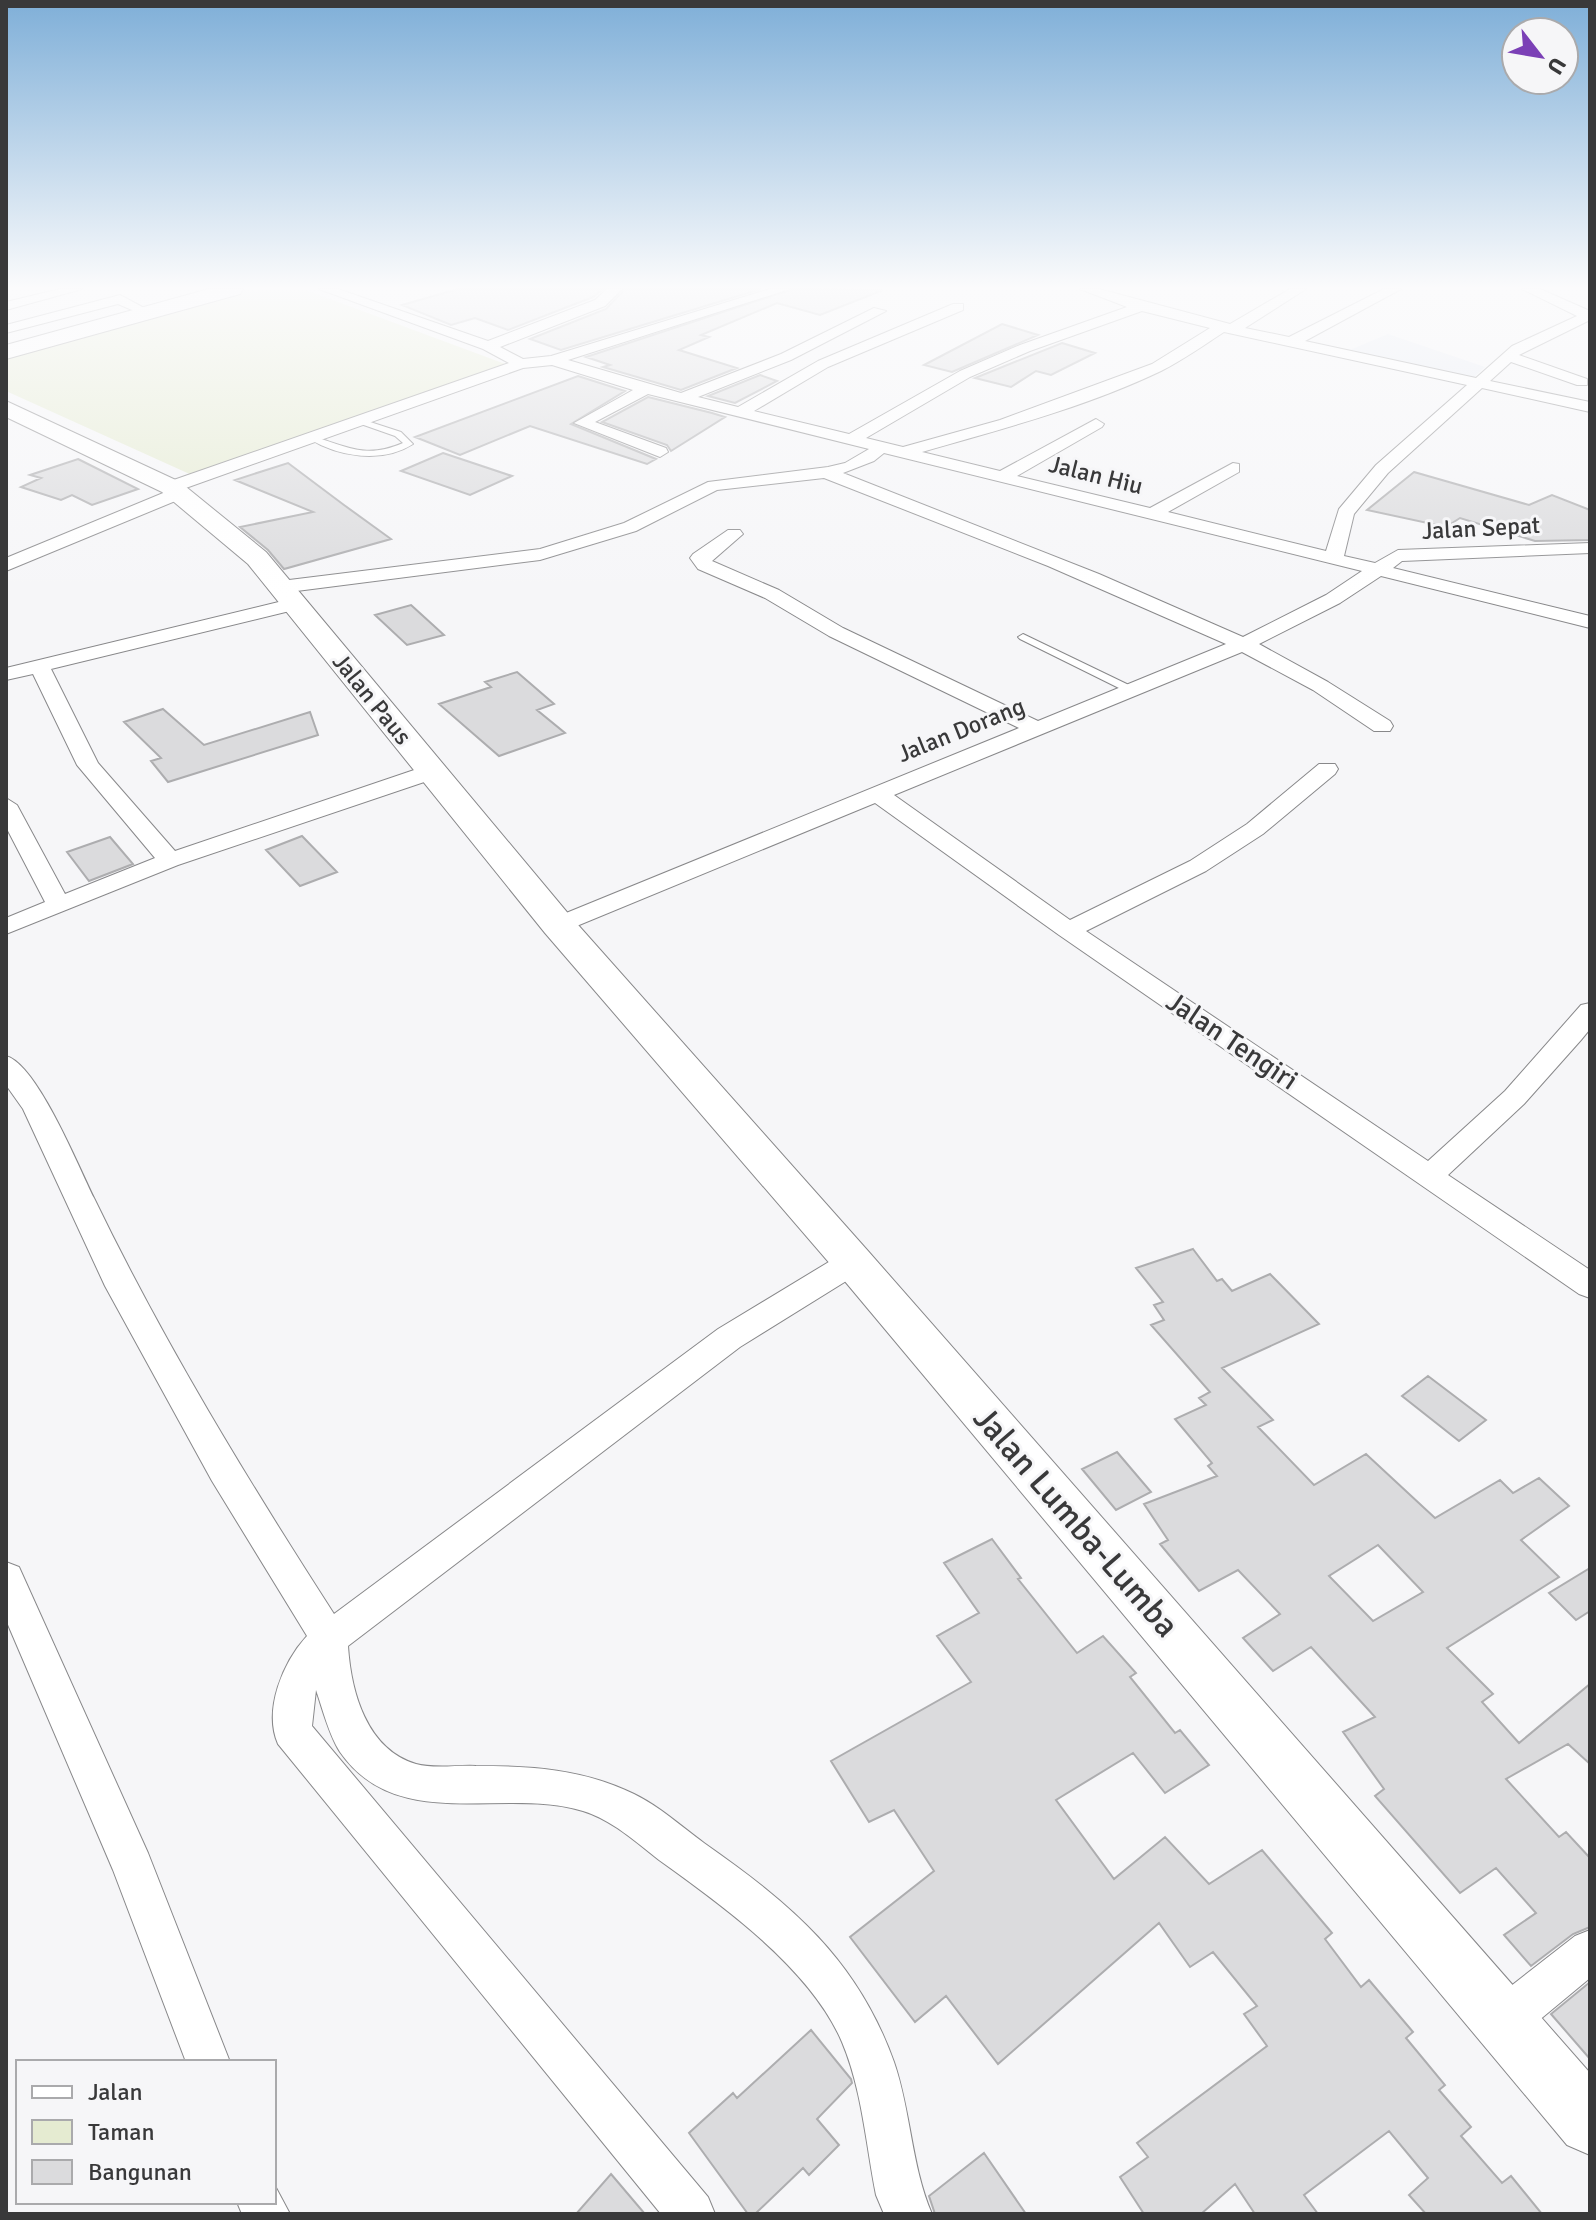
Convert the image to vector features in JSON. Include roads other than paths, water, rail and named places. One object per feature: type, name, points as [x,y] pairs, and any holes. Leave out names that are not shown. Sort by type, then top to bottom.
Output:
[{"type":"main road","name":"Jalan Paus","points":[[6,408],[175,490],[257,558],[558,925]]},
{"type":"main road","name":"Jalan Lumba-Lumba","points":[[558,925],[853,1262],[1590,2122]]},
{"type":"street","name":"Jalan Hiu","points":[[6,565],[175,490],[441,393]]},
{"type":"street","points":[[639,393],[582,423],[660,452]]},
{"type":"street","name":"Jalan Hiu","points":[[660,393],[908,451],[1590,622]]},
{"type":"street","points":[[682,398],[696,393]]},
{"type":"street","points":[[741,412],[774,393]]},
{"type":"street","points":[[853,439],[933,393]]},
{"type":"street","points":[[908,451],[1093,393]]},
{"type":"street","points":[[1334,558],[1339,528],[1356,498],[1382,469],[1467,393]]},
{"type":"street","points":[[1532,393],[1590,407]]},
{"type":"street","points":[[1004,476],[1096,424]]},
{"type":"street","points":[[6,674],[40,667],[367,573],[548,554],[600,539],[651,518],[690,494],[714,486],[825,472],[855,463],[876,453],[881,446]]},
{"type":"street","points":[[1152,514],[1233,468]]},
{"type":"street","points":[[825,472],[1013,545],[1246,643],[1313,678],[1382,726]]},
{"type":"street","points":[[734,534],[703,553],[699,558],[705,565],[772,594],[836,632],[1036,728]]},
{"type":"street","name":"Jalan Sepat","points":[[1376,567],[1398,556],[1590,548]]},
{"type":"street","name":"Jalan Dorang","points":[[558,925],[1246,643],[1333,599],[1376,567]]},
{"type":"street","points":[[40,667],[88,765],[170,860]]},
{"type":"street","points":[[1068,930],[1198,866],[1255,829],[1327,769]]},
{"type":"street","points":[[6,927],[170,860],[431,772]]},
{"type":"street","name":"Jalan Tengiri","points":[[876,793],[1068,930],[1590,1286]]},
{"type":"street","points":[[6,805],[58,904]]},
{"type":"street","points":[[1430,1175],[1502,1113],[1543,1071],[1590,1011]]},
{"type":"street","points":[[6,1065],[36,1107],[121,1286],[224,1471],[329,1639],[331,1681],[354,1739],[385,1770],[417,1784],[528,1785],[584,1792],[623,1809],[756,1905],[830,1981],[858,2026],[873,2066],[899,2195],[908,2214]]},
{"type":"street","points":[[691,2214],[292,1731],[296,1682],[306,1660],[329,1639],[729,1338],[853,1262]]},
{"type":"street","points":[[6,1578],[133,1867],[207,2060]]},
{"type":"street","points":[[1504,2020],[1590,1951]]},
{"type":"lane","points":[[312,438],[371,456],[409,444],[398,434],[361,421]]},
{"type":"lane","points":[[1023,637],[1131,690]]}]
